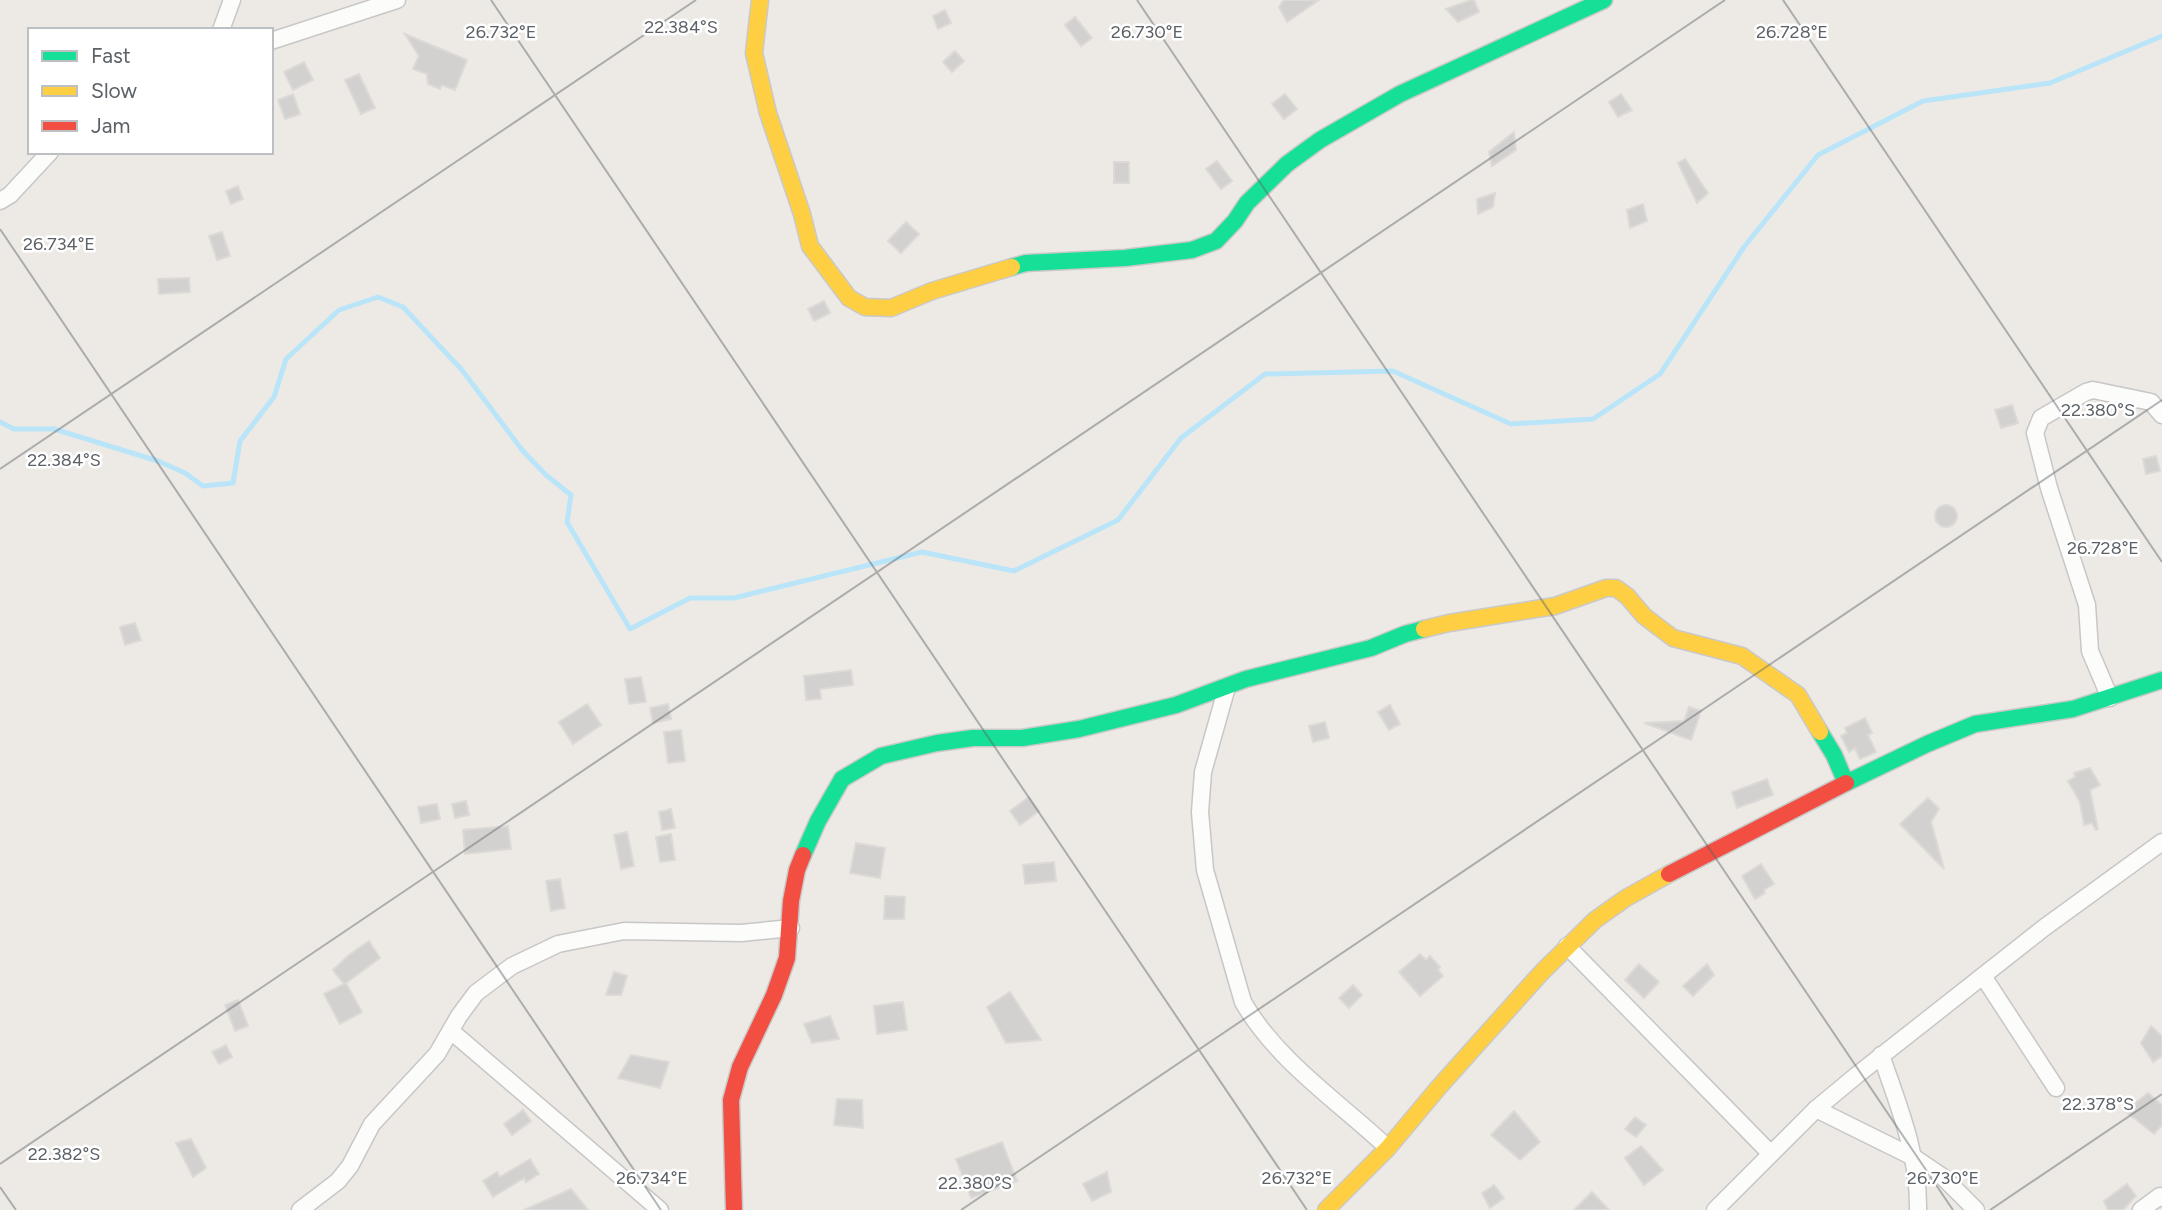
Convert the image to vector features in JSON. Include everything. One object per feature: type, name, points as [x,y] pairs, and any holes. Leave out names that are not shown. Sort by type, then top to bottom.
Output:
[{"type":"street","points":[[222,28],[232,0]]},
{"type":"street","points":[[273,40],[397,0]]},
{"type":"street","points":[[760,0],[754,53],[768,113],[810,246],[849,298],[865,307],[880,309],[891,308],[932,291],[1026,263],[1125,258],[1192,250],[1216,241],[1247,203],[1287,164],[1320,139],[1400,94],[1604,0]]},
{"type":"street","points":[[0,201],[10,195],[48,154]]},
{"type":"street","points":[[2110,698],[2090,651],[2087,605],[2049,488],[2035,433],[2041,418],[2092,390],[2151,402],[2162,415]]},
{"type":"street","points":[[734,1210],[731,1100],[740,1067],[774,995],[787,958],[791,901],[797,870],[818,821],[842,779],[880,756],[973,738],[1022,738],[1079,729],[1176,705],[1246,679],[1371,648],[1405,634],[1555,606],[1606,587],[1616,588],[1627,596],[1658,629],[1672,638],[1742,656],[1798,695],[1818,727],[1846,783]]},
{"type":"street","points":[[1326,1210],[1388,1148],[1456,1067],[1567,946],[1595,920],[1626,898],[1715,849],[1846,783],[1975,724],[2073,709],[2162,680]]},
{"type":"street","points":[[1227,687],[1203,772],[1200,812],[1205,870],[1243,1002],[1258,1024],[1296,1066],[1388,1148]]},
{"type":"street","points":[[1715,1210],[1816,1109],[1881,1055],[2045,927],[2162,842]]},
{"type":"street","points":[[300,1210],[338,1181],[350,1166],[372,1124],[438,1054],[476,993],[512,966],[558,944],[624,931],[741,933],[791,928]]},
{"type":"street","points":[[1567,946],[1770,1153]]},
{"type":"street","points":[[1983,976],[2056,1088]]},
{"type":"street","points":[[450,1031],[660,1210]]},
{"type":"street","points":[[1881,1055],[1915,1158],[1918,1210]]},
{"type":"street","points":[[1816,1109],[1915,1158],[1943,1177],[1976,1210]]},
{"type":"street","points":[[2141,1210],[2161,1196]]},
{"type":"building","points":[[1284,0],[1319,0],[1287,22],[1279,7]]},
{"type":"building","points":[[1474,0],[1479,12],[1458,22],[1446,9]]},
{"type":"building","points":[[945,10],[951,23],[938,29],[933,16]]},
{"type":"building","points":[[1075,17],[1092,38],[1081,46],[1065,25]]},
{"type":"building","points":[[405,34],[467,60],[455,90],[442,85],[440,89],[428,84],[427,74],[413,69],[419,56]]},
{"type":"building","points":[[955,51],[964,61],[952,72],[943,62]]},
{"type":"building","points":[[304,62],[313,80],[293,90],[284,72]]},
{"type":"building","points":[[359,74],[375,108],[361,114],[345,80]]},
{"type":"building","points":[[293,94],[300,114],[285,119],[278,100]]},
{"type":"building","points":[[1285,94],[1297,109],[1284,119],[1272,104]]},
{"type":"building","points":[[1621,94],[1632,110],[1618,117],[1609,102]]},
{"type":"building","points":[[1514,132],[1516,150],[1492,166],[1489,152]]},
{"type":"building","points":[[1685,159],[1708,193],[1697,203],[1678,163]]},
{"type":"building","points":[[1217,161],[1232,181],[1221,189],[1206,169]]},
{"type":"building","points":[[1114,162],[1129,162],[1129,183],[1114,183]]},
{"type":"building","points":[[238,186],[243,199],[231,204],[226,191]]},
{"type":"building","points":[[1495,193],[1493,207],[1478,214],[1477,199]]},
{"type":"building","points":[[1643,204],[1647,221],[1630,228],[1627,210]]},
{"type":"building","points":[[906,222],[919,234],[901,253],[888,241]]},
{"type":"building","points":[[222,232],[230,256],[217,260],[209,236]]},
{"type":"building","points":[[189,278],[190,292],[159,294],[158,279]]},
{"type":"building","points":[[824,301],[830,313],[814,321],[808,309]]},
{"type":"building","points":[[2012,405],[2018,423],[2001,428],[1995,410]]},
{"type":"building","points":[[2156,456],[2160,471],[2146,474],[2143,459]]},
{"type":"building","points":[[1946,505],[1954,508],[1957,516],[1954,524],[1946,527],[1938,524],[1935,516],[1938,508]]},
{"type":"building","points":[[135,623],[141,640],[125,645],[120,627]]},
{"type":"building","points":[[851,670],[853,685],[820,689],[821,699],[806,700],[804,676]]},
{"type":"building","points":[[641,677],[646,702],[629,704],[625,679]]},
{"type":"building","points":[[587,704],[601,725],[573,744],[559,722]]},
{"type":"building","points":[[668,704],[671,719],[653,723],[650,708]]},
{"type":"building","points":[[1390,705],[1400,724],[1389,730],[1378,712]]},
{"type":"building","points":[[1689,707],[1701,711],[1691,740],[1644,723],[1684,721]]},
{"type":"building","points":[[1865,718],[1872,733],[1868,735],[1876,752],[1860,759],[1855,748],[1849,752],[1841,736],[1847,733],[1845,728]]},
{"type":"building","points":[[1325,722],[1329,738],[1313,742],[1309,726]]},
{"type":"building","points":[[681,730],[685,761],[668,763],[664,732]]},
{"type":"building","points":[[2090,768],[2100,785],[2090,790],[2098,829],[2096,830],[2092,823],[2084,825],[2080,802],[2068,781],[2075,777],[2074,773]]},
{"type":"building","points":[[1767,779],[1773,795],[1737,808],[1732,792]]},
{"type":"building","points":[[1029,797],[1039,811],[1020,825],[1010,811]]},
{"type":"building","points":[[1928,798],[1939,809],[1931,822],[1944,869],[1900,824]]},
{"type":"building","points":[[466,801],[469,815],[455,818],[452,804]]},
{"type":"building","points":[[437,804],[440,819],[421,823],[418,807]]},
{"type":"building","points":[[671,809],[675,828],[662,830],[659,812]]},
{"type":"building","points":[[508,826],[511,849],[465,854],[463,830]]},
{"type":"building","points":[[627,832],[634,866],[621,869],[614,835]]},
{"type":"building","points":[[671,834],[675,860],[660,862],[656,837]]},
{"type":"building","points":[[856,843],[885,848],[880,878],[850,873]]},
{"type":"building","points":[[1054,862],[1056,881],[1025,884],[1023,865]]},
{"type":"building","points":[[1761,864],[1774,884],[1755,899],[1742,876]]},
{"type":"building","points":[[560,879],[565,908],[551,911],[546,881]]},
{"type":"building","points":[[885,896],[905,897],[904,919],[884,919]]},
{"type":"building","points":[[369,941],[380,958],[346,983],[362,1012],[340,1024],[324,994],[344,984],[333,970]]},
{"type":"building","points":[[1420,954],[1426,960],[1430,956],[1440,967],[1438,970],[1443,976],[1420,996],[1399,972]]},
{"type":"building","points":[[1639,964],[1659,982],[1644,998],[1625,980]]},
{"type":"building","points":[[1707,964],[1714,975],[1693,996],[1683,986]]},
{"type":"building","points":[[614,972],[627,976],[621,995],[606,995]]},
{"type":"building","points":[[1353,985],[1362,995],[1349,1008],[1339,998]]},
{"type":"building","points":[[1010,992],[1041,1040],[1006,1043],[987,1007]]},
{"type":"building","points":[[238,1000],[248,1026],[235,1031],[225,1005]]},
{"type":"building","points":[[903,1002],[907,1030],[877,1034],[874,1006]]},
{"type":"building","points":[[830,1016],[839,1039],[812,1043],[804,1024]]},
{"type":"building","points":[[2151,1026],[2162,1036],[2162,1056],[2153,1062],[2141,1043]]},
{"type":"building","points":[[226,1045],[232,1057],[219,1064],[212,1052]]},
{"type":"building","points":[[631,1055],[669,1062],[660,1088],[618,1078]]},
{"type":"building","points":[[2148,1093],[2162,1105],[2162,1125],[2154,1134],[2125,1111]]},
{"type":"building","points":[[837,1099],[862,1100],[863,1128],[834,1125]]},
{"type":"building","points":[[523,1110],[531,1121],[512,1135],[504,1124]]},
{"type":"building","points":[[1514,1111],[1540,1142],[1520,1160],[1491,1135]]},
{"type":"building","points":[[1635,1117],[1646,1125],[1636,1137],[1625,1129]]},
{"type":"building","points":[[191,1139],[206,1168],[193,1177],[176,1143]]},
{"type":"building","points":[[1002,1142],[1017,1181],[971,1198],[956,1159]]},
{"type":"building","points":[[1641,1146],[1663,1170],[1644,1185],[1625,1158]]},
{"type":"building","points":[[530,1159],[539,1174],[526,1182],[524,1178],[493,1197],[483,1181],[497,1172],[500,1177]]},
{"type":"building","points":[[1107,1172],[1111,1192],[1092,1201],[1083,1184]]},
{"type":"building","points":[[2127,1184],[2136,1196],[2123,1210],[2108,1210],[2104,1201]]},
{"type":"building","points":[[1494,1185],[1504,1198],[1490,1208],[1482,1193]]},
{"type":"building","points":[[571,1189],[588,1210],[524,1210]]},
{"type":"building","points":[[1592,1192],[1609,1210],[1574,1210]]},
{"type":"waterway","points":[[0,422],[14,429],[54,429],[158,461],[185,473],[203,486],[233,483],[240,441],[274,397],[286,359],[339,310],[378,297],[403,307],[462,370],[523,451],[546,475],[571,495],[567,522],[630,629],[690,598],[734,598],[922,552],[1014,571],[1118,520],[1181,438],[1265,374],[1393,371],[1511,424],[1593,419],[1660,374],[1744,247],[1818,155],[1923,101],[2050,83],[2162,36]]},
{"type":"traffic: fast","points":[[1012,267],[1026,263],[1125,258],[1192,250],[1216,241],[1247,203],[1287,164],[1320,140],[1400,94],[1604,0]]},
{"type":"traffic: fast","points":[[803,855],[818,821],[842,779],[881,756],[973,738],[1022,738],[1079,729],[1176,705],[1246,679],[1371,648],[1424,629]]},
{"type":"traffic: fast","points":[[1820,732],[1846,783],[1975,724],[2073,709],[2162,680]]},
{"type":"traffic: slow","points":[[760,0],[754,53],[768,113],[810,246],[849,298],[865,307],[891,308],[932,291],[1012,267]]},
{"type":"traffic: slow","points":[[1424,629],[1555,606],[1606,588],[1616,588],[1627,596],[1644,616],[1673,638],[1742,656],[1798,695],[1820,732]]},
{"type":"traffic: slow","points":[[1326,1210],[1388,1148],[1542,972],[1595,920],[1626,898],[1669,874]]},
{"type":"traffic: jam","points":[[1669,874],[1846,783]]},
{"type":"traffic: jam","points":[[734,1210],[731,1100],[740,1067],[774,995],[787,958],[791,901],[803,855]]}]
